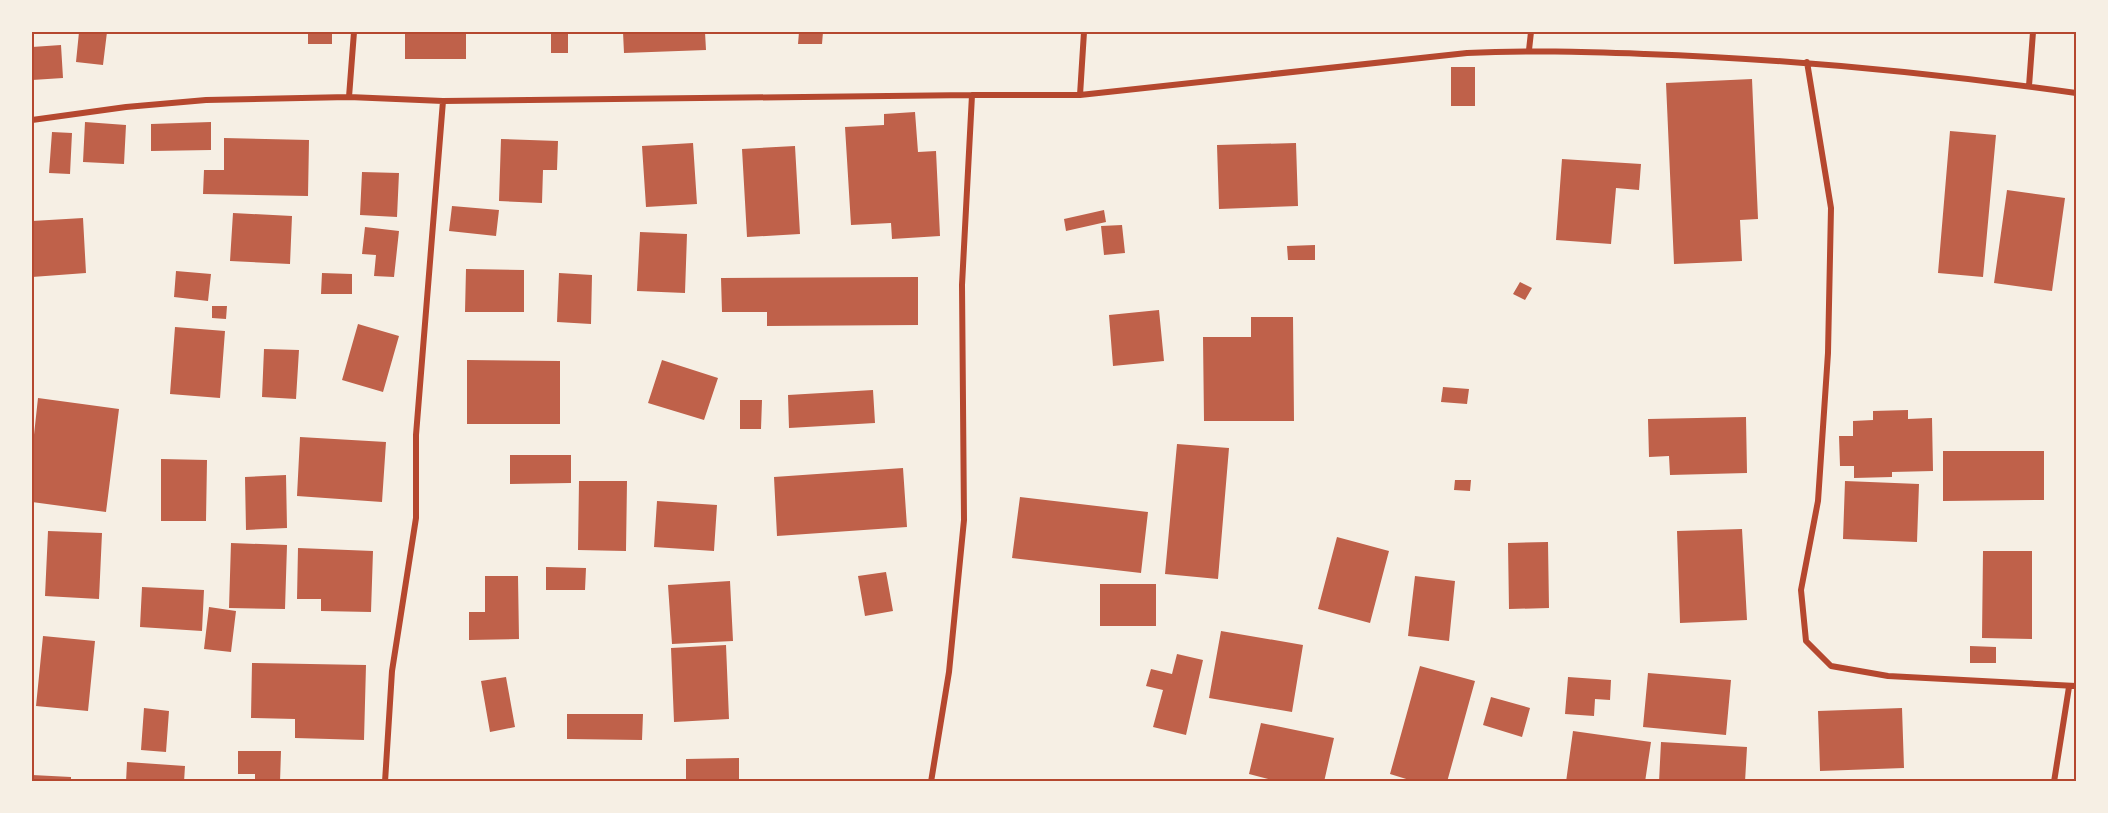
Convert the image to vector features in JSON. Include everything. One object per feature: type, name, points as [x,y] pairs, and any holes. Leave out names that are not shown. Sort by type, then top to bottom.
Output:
[{"type":"street","points":[[349,97],[354,32]]},
{"type":"street","points":[[1080,95],[1084,32]]},
{"type":"street","points":[[1529,50],[1531,32]]},
{"type":"street","points":[[2029,86],[2033,32]]},
{"type":"street","points":[[32,120],[126,107],[206,100],[349,97],[443,101],[1080,95],[1467,52],[1529,50],[1807,62],[2076,93]]},
{"type":"street","points":[[1807,62],[1831,208],[1828,353],[1818,501],[1801,590],[1806,641],[1831,666],[1888,676],[2073,686],[2054,782]]},
{"type":"street","points":[[931,782],[949,672],[964,520],[962,285],[972,95]]},
{"type":"street","points":[[385,782],[392,671],[416,518],[416,435],[443,101]]},
{"type":"building","points":[[79,32],[107,32],[103,65],[76,62]]},
{"type":"building","points":[[308,32],[332,32],[332,44],[308,44]]},
{"type":"building","points":[[405,32],[466,32],[466,59],[405,59]]},
{"type":"building","points":[[551,32],[568,32],[568,53],[551,53]]},
{"type":"building","points":[[623,32],[705,32],[706,50],[624,53]]},
{"type":"building","points":[[799,32],[823,32],[822,44],[798,44]]},
{"type":"building","points":[[61,45],[63,78],[32,80],[32,47]]},
{"type":"building","points":[[1451,67],[1475,67],[1475,106],[1451,106]]},
{"type":"building","points":[[1752,79],[1758,219],[1740,220],[1742,261],[1674,264],[1666,83]]},
{"type":"building","points":[[915,112],[918,152],[936,151],[940,236],[892,239],[891,223],[851,225],[845,127],[884,125],[884,114]]},
{"type":"building","points":[[85,122],[126,125],[124,164],[83,162]]},
{"type":"building","points":[[211,122],[211,150],[151,151],[151,124]]},
{"type":"building","points":[[1950,131],[1996,135],[1983,277],[1938,273]]},
{"type":"building","points":[[52,132],[72,133],[70,174],[49,173]]},
{"type":"building","points":[[224,138],[309,140],[308,196],[203,194],[204,170],[224,170]]},
{"type":"building","points":[[501,139],[558,141],[557,170],[543,170],[542,203],[499,201]]},
{"type":"building","points":[[693,143],[697,204],[646,207],[642,146]]},
{"type":"building","points":[[1296,143],[1298,206],[1219,209],[1217,145]]},
{"type":"building","points":[[795,146],[800,234],[747,237],[742,149]]},
{"type":"building","points":[[1562,159],[1641,164],[1639,190],[1616,188],[1611,244],[1556,240]]},
{"type":"building","points":[[362,172],[399,173],[397,217],[360,215]]},
{"type":"building","points":[[2007,190],[2065,198],[2052,291],[1994,283]]},
{"type":"building","points":[[452,206],[499,210],[496,236],[449,231]]},
{"type":"building","points":[[1104,210],[1106,222],[1066,231],[1064,219]]},
{"type":"building","points":[[233,213],[292,216],[290,264],[230,261]]},
{"type":"building","points":[[83,218],[86,273],[32,277],[32,221]]},
{"type":"building","points":[[1122,225],[1125,253],[1104,255],[1101,226]]},
{"type":"building","points":[[365,227],[399,231],[394,277],[374,276],[376,255],[362,254]]},
{"type":"building","points":[[640,232],[687,234],[685,293],[637,291]]},
{"type":"building","points":[[1315,245],[1315,260],[1288,260],[1287,246]]},
{"type":"building","points":[[466,269],[524,270],[524,312],[465,312]]},
{"type":"building","points":[[176,271],[211,274],[208,301],[174,297]]},
{"type":"building","points":[[322,273],[352,274],[352,294],[321,294]]},
{"type":"building","points":[[559,273],[592,275],[591,324],[557,322]]},
{"type":"building","points":[[918,277],[918,325],[767,326],[767,312],[722,312],[721,278]]},
{"type":"building","points":[[1520,282],[1532,288],[1525,300],[1513,294]]},
{"type":"building","points":[[212,306],[227,306],[226,319],[212,318]]},
{"type":"building","points":[[1159,310],[1164,361],[1113,366],[1109,315]]},
{"type":"building","points":[[1251,317],[1293,317],[1294,421],[1204,421],[1203,337],[1251,337]]},
{"type":"building","points":[[358,324],[399,336],[383,392],[342,380]]},
{"type":"building","points":[[175,327],[225,331],[220,398],[170,394]]},
{"type":"building","points":[[264,349],[299,350],[296,399],[262,397]]},
{"type":"building","points":[[467,360],[560,361],[560,424],[467,424]]},
{"type":"building","points":[[662,360],[718,378],[704,420],[648,403]]},
{"type":"building","points":[[1443,387],[1469,389],[1467,404],[1441,402]]},
{"type":"building","points":[[873,390],[875,423],[789,428],[788,395]]},
{"type":"building","points":[[38,398],[119,409],[106,512],[32,502],[32,453]]},
{"type":"building","points":[[740,400],[762,400],[761,429],[740,429]]},
{"type":"building","points":[[1908,410],[1908,419],[1932,418],[1933,471],[1892,472],[1892,477],[1854,478],[1854,466],[1840,466],[1839,436],[1853,436],[1853,421],[1873,420],[1873,411]]},
{"type":"building","points":[[1746,417],[1747,473],[1670,475],[1669,456],[1649,457],[1648,419]]},
{"type":"building","points":[[300,437],[386,442],[382,502],[297,496]]},
{"type":"building","points":[[1177,444],[1229,448],[1218,579],[1165,574]]},
{"type":"building","points":[[1943,451],[2044,451],[2044,500],[1943,501]]},
{"type":"building","points":[[510,455],[571,455],[571,483],[510,484]]},
{"type":"building","points":[[161,459],[207,460],[206,521],[161,521]]},
{"type":"building","points":[[903,468],[907,527],[777,536],[774,477]]},
{"type":"building","points":[[286,475],[287,528],[246,530],[245,477]]},
{"type":"building","points":[[1455,480],[1471,480],[1470,491],[1454,490]]},
{"type":"building","points":[[579,481],[627,481],[626,551],[578,550]]},
{"type":"building","points":[[1845,481],[1919,484],[1917,542],[1843,539]]},
{"type":"building","points":[[1020,497],[1148,512],[1141,573],[1012,558]]},
{"type":"building","points":[[657,501],[717,505],[714,551],[654,547]]},
{"type":"building","points":[[1742,529],[1747,620],[1680,623],[1677,531]]},
{"type":"building","points":[[48,531],[102,533],[99,599],[45,596]]},
{"type":"building","points":[[1337,537],[1389,551],[1370,623],[1318,609]]},
{"type":"building","points":[[1548,542],[1549,608],[1509,609],[1508,543]]},
{"type":"building","points":[[231,543],[287,545],[285,609],[229,608]]},
{"type":"building","points":[[298,548],[373,551],[371,612],[321,611],[321,599],[297,599]]},
{"type":"building","points":[[1983,551],[2032,551],[2032,639],[1982,638]]},
{"type":"building","points":[[546,567],[586,568],[585,590],[546,590]]},
{"type":"building","points":[[886,572],[893,611],[865,616],[858,576]]},
{"type":"building","points":[[485,576],[518,576],[519,639],[469,640],[469,612],[485,612]]},
{"type":"building","points":[[1415,576],[1455,581],[1449,641],[1408,636]]},
{"type":"building","points":[[730,581],[733,641],[672,644],[668,585]]},
{"type":"building","points":[[1100,584],[1156,584],[1156,626],[1100,626]]},
{"type":"building","points":[[142,587],[204,590],[202,631],[140,627]]},
{"type":"building","points":[[209,607],[236,611],[231,652],[204,649]]},
{"type":"building","points":[[1221,631],[1303,645],[1292,712],[1209,698]]},
{"type":"building","points":[[43,636],[95,641],[88,711],[36,706]]},
{"type":"building","points":[[726,645],[729,719],[674,722],[671,648]]},
{"type":"building","points":[[1970,646],[1996,647],[1996,663],[1970,663]]},
{"type":"building","points":[[1177,654],[1203,660],[1186,735],[1153,727],[1163,690],[1146,686],[1151,669],[1172,674]]},
{"type":"building","points":[[252,663],[366,665],[364,740],[295,738],[295,719],[251,718]]},
{"type":"building","points":[[1420,666],[1475,681],[1447,782],[1416,782],[1390,774]]},
{"type":"building","points":[[1648,673],[1731,680],[1726,735],[1643,727]]},
{"type":"building","points":[[506,677],[515,727],[490,732],[481,681]]},
{"type":"building","points":[[1568,677],[1611,680],[1610,700],[1595,699],[1594,716],[1565,714]]},
{"type":"building","points":[[1491,697],[1530,708],[1522,737],[1483,725]]},
{"type":"building","points":[[144,708],[169,711],[166,752],[141,750]]},
{"type":"building","points":[[1902,708],[1904,768],[1820,771],[1818,711]]},
{"type":"building","points":[[567,714],[643,714],[642,740],[567,739]]},
{"type":"building","points":[[1261,723],[1334,738],[1324,782],[1280,782],[1249,774]]},
{"type":"building","points":[[1573,731],[1651,742],[1645,782],[1566,782]]},
{"type":"building","points":[[1661,742],[1747,747],[1745,782],[1659,782]]},
{"type":"building","points":[[238,751],[281,751],[280,782],[255,782],[255,774],[238,774]]},
{"type":"building","points":[[739,758],[739,782],[686,782],[686,759]]},
{"type":"building","points":[[127,762],[185,766],[184,782],[126,782]]},
{"type":"building","points":[[32,775],[71,777],[71,782],[32,782]]}]
